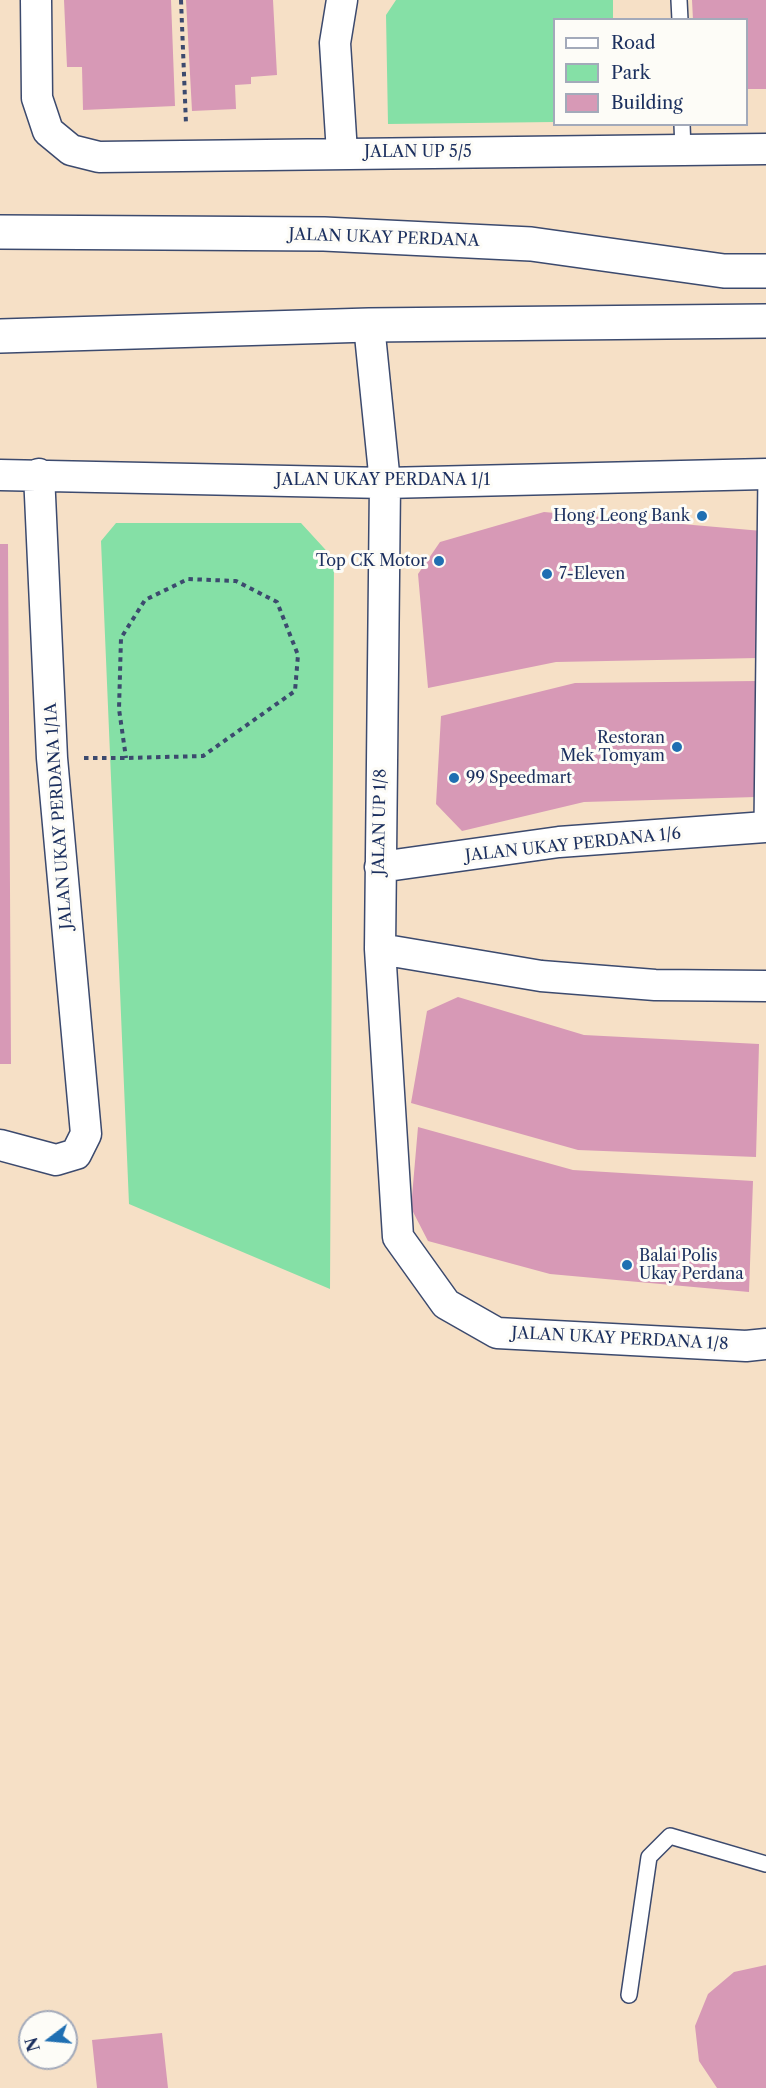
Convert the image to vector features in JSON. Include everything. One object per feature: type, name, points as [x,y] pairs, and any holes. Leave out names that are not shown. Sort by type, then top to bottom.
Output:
[{"type":"street","name":"JALAN UP 5/5","points":[[36,0],[37,98],[48,131],[71,150],[99,157],[342,153],[682,137],[766,149]]},
{"type":"street","points":[[342,0],[334,43],[342,153]]},
{"type":"street","name":"JALAN UKAY PERDANA","points":[[0,232],[324,234],[531,244],[724,271],[766,271]]},
{"type":"street","points":[[0,336],[369,325],[766,321]]},
{"type":"street","name":"JALAN UP 1/8","points":[[369,325],[385,483],[380,949],[398,1237],[446,1304]]},
{"type":"street","name":"JALAN UKAY PERDANA 1/1","points":[[0,475],[39,474],[385,483],[766,474]]},
{"type":"street","name":"JALAN UKAY PERDANA 1/1A","points":[[0,1145],[56,1160],[76,1155],[86,1134],[52,758],[39,474]]},
{"type":"street","name":"JALAN UKAY PERDANA 1/6","points":[[380,867],[559,842],[764,827]]},
{"type":"street","points":[[380,949],[541,976],[655,985],[766,986]]},
{"type":"street","name":"JALAN UKAY PERDANA 1/8","points":[[446,1304],[497,1333],[746,1346],[766,1344]]},
{"type":"lane","points":[[679,0],[680,18]]},
{"type":"lane","points":[[764,827],[766,474]]},
{"type":"lane","points":[[628,1995],[649,1857],[670,1836],[766,1864]]},
{"type":"path","points":[[181,0],[187,155]]},
{"type":"path","points":[[52,758],[126,758],[203,756],[295,691],[298,656],[277,602],[236,581],[189,579],[145,600],[121,638],[119,709],[126,758]]},
{"type":"green space","points":[[396,0],[613,0],[613,18],[553,18],[553,122],[388,124],[386,15]]},
{"type":"green space","points":[[116,523],[301,523],[334,559],[330,1289],[129,1204],[101,541]]},
{"type":"building","points":[[64,0],[171,0],[175,106],[83,110],[82,67],[67,67]]},
{"type":"building","points":[[186,0],[273,0],[277,75],[251,77],[251,84],[235,85],[236,109],[192,111]]},
{"type":"building","points":[[692,0],[766,0],[766,89],[748,89],[748,18],[693,18]]},
{"type":"building","points":[[544,512],[762,531],[758,658],[556,662],[428,688],[418,574],[440,542]]},
{"type":"building","points":[[0,544],[8,544],[11,1064],[0,1064]]},
{"type":"building","points":[[756,681],[756,797],[584,802],[462,831],[436,804],[441,716],[575,683]]},
{"type":"building","points":[[458,997],[584,1035],[759,1044],[756,1157],[578,1150],[411,1103],[427,1011]]},
{"type":"building","points":[[418,1127],[573,1170],[753,1181],[749,1292],[550,1274],[428,1241],[411,1208]]},
{"type":"building","points":[[766,1965],[766,2088],[717,2088],[699,2061],[695,2026],[708,1994],[734,1972]]},
{"type":"building","points":[[162,2033],[168,2088],[97,2088],[92,2040]]},
{"type":"place","name":"Hong Leong Bank","points":[[702,516]]},
{"type":"place","name":"Top CK Motor","points":[[439,561]]},
{"type":"place","name":"7-Eleven","points":[[547,574]]},
{"type":"place","name":"Restoran Mek Tomyam","points":[[677,747]]},
{"type":"place","name":"99 Speedmart","points":[[454,778]]},
{"type":"place","name":"Balai Polis Ukay Perdana","points":[[627,1265]]}]
